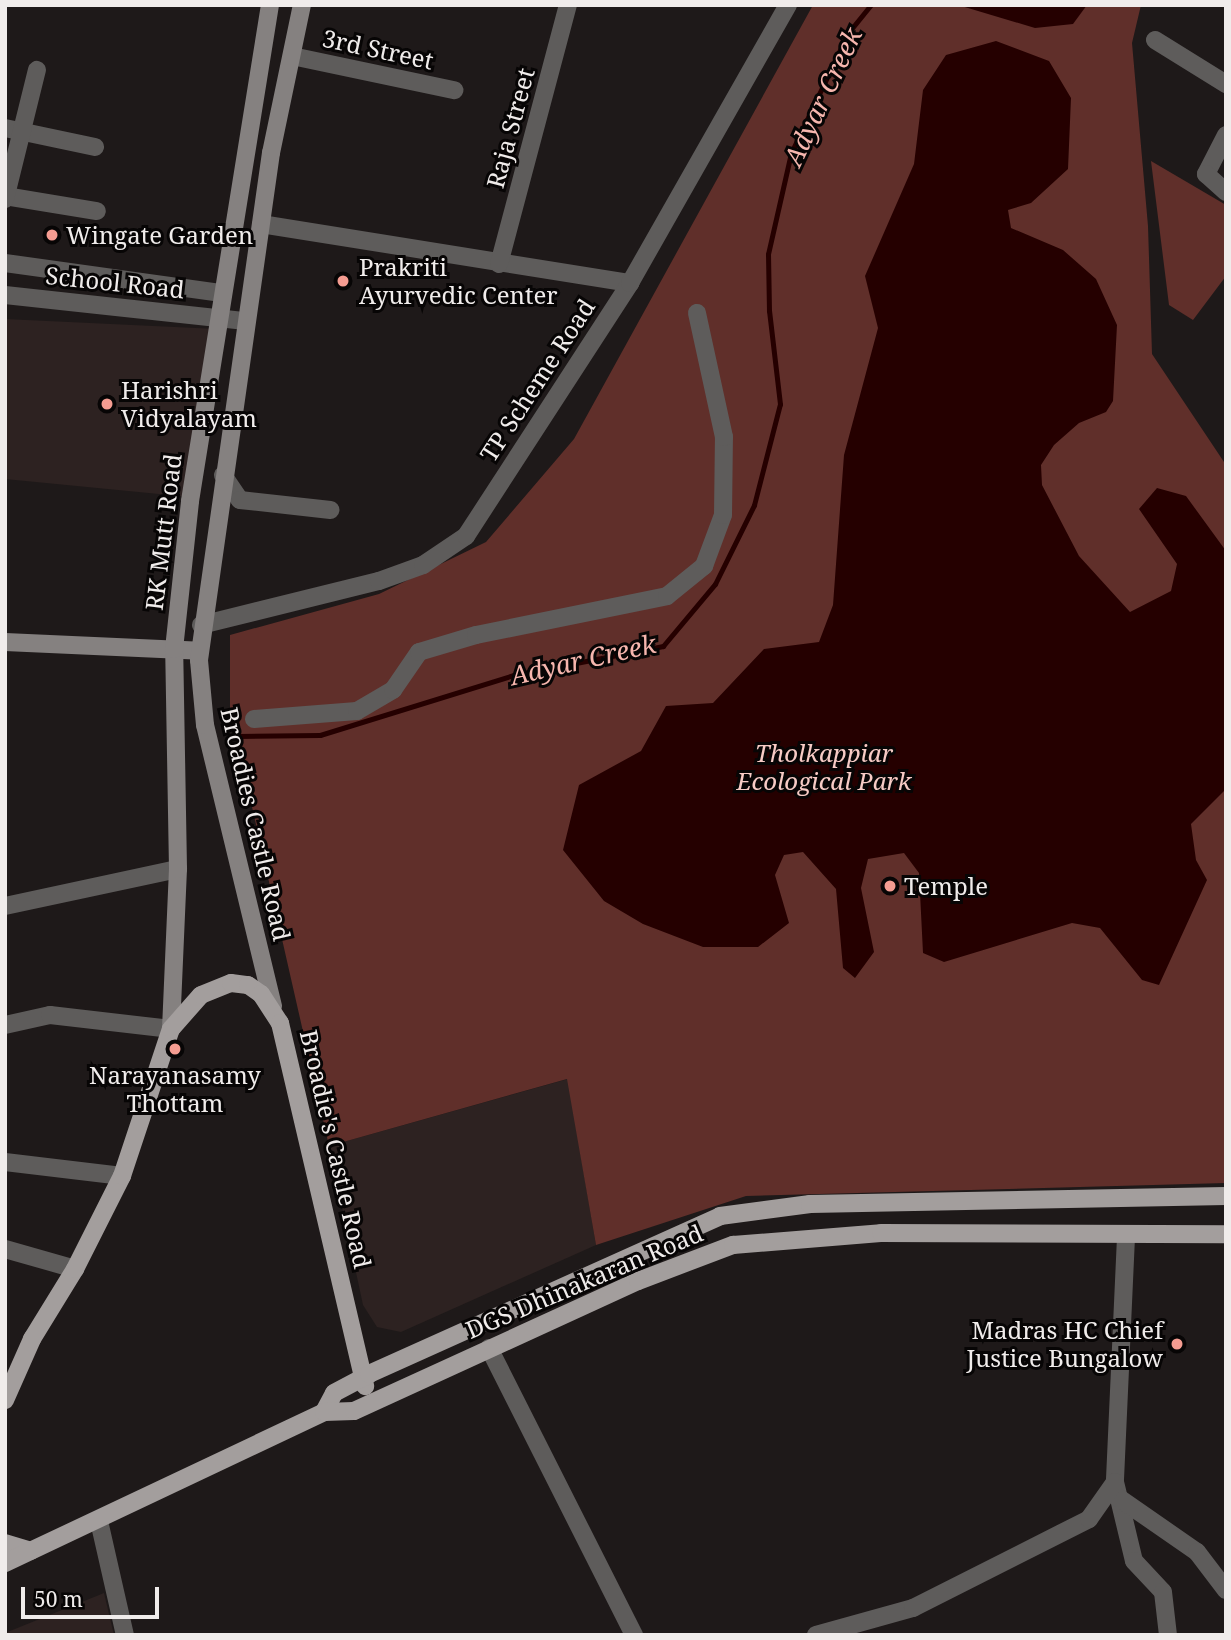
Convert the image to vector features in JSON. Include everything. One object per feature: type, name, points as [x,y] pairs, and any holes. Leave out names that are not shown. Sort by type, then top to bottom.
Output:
[{"type":"main road","name":"RK Mutt Road","points":[[171,1029],[178,869],[174,649],[190,501],[270,5]]},
{"type":"main road","name":"RK Mutt Road","points":[[200,650],[201,625],[261,224],[302,5]]},
{"type":"main road","points":[[5,642],[200,650]]},
{"type":"main road","name":"Broadies Castle Road","points":[[200,650],[205,725],[273,1006]]},
{"type":"main road","name":"Broadie's Castle Road","points":[[171,1029],[215,986],[248,985],[273,1006],[369,1403]]},
{"type":"main road","points":[[5,1400],[32,1339],[75,1269],[121,1176],[171,1029]]},
{"type":"main road","name":"DGS Dhinakaran Road","points":[[363,1378],[720,1216],[810,1204],[1226,1196]]},
{"type":"main road","name":"DGS Dhinakaran Road","points":[[5,1563],[99,1521],[324,1412],[342,1415],[489,1348],[733,1245],[881,1233],[1125,1237],[1226,1234]]},
{"type":"main road","points":[[324,1412],[334,1393],[363,1378]]},
{"type":"main road","points":[[5,1543],[31,1551]]},
{"type":"street","name":"Raja Street","points":[[499,264],[568,5]]},
{"type":"street","name":"TP Scheme Road","points":[[201,625],[379,582],[423,565],[466,536],[630,283],[788,5]]},
{"type":"street","points":[[1155,40],[1226,84]]},
{"type":"street","name":"3rd Street","points":[[292,56],[454,90]]},
{"type":"street","points":[[37,70],[13,130],[5,197],[97,211]]},
{"type":"street","points":[[13,130],[96,147]]},
{"type":"street","points":[[1226,135],[1207,169],[1207,177],[1226,192]]},
{"type":"street","points":[[261,224],[630,283]]},
{"type":"street","points":[[5,263],[222,293]]},
{"type":"street","name":"School Road","points":[[5,295],[246,321]]},
{"type":"street","points":[[254,719],[357,711],[393,690],[419,652],[476,635],[667,596],[704,566],[723,515],[723,437],[697,313]]},
{"type":"street","points":[[223,475],[240,500],[330,510]]},
{"type":"street","points":[[5,906],[178,869]]},
{"type":"street","points":[[5,1024],[50,1015],[171,1029]]},
{"type":"street","points":[[5,1162],[121,1176]]},
{"type":"street","points":[[1125,1237],[1116,1490],[1133,1561],[1163,1592],[1168,1635]]},
{"type":"street","points":[[5,1249],[75,1269]]},
{"type":"street","points":[[489,1348],[634,1635]]},
{"type":"street","points":[[1116,1490],[1197,1552],[1226,1590]]},
{"type":"street","points":[[816,1635],[913,1608],[1089,1519],[1116,1490]]},
{"type":"street","points":[[99,1521],[125,1635]]},
{"type":"shaded area","points":[[958,5],[1087,5],[1073,24],[1035,28]]},
{"type":"shaded area","points":[[996,41],[1049,61],[1071,98],[1068,169],[1031,203],[1008,210],[1011,228],[1063,250],[1096,279],[1117,325],[1113,401],[1106,412],[1079,423],[1054,445],[1041,465],[1042,485],[1079,556],[1130,612],[1171,591],[1177,564],[1139,509],[1157,488],[1186,496],[1226,551],[1226,789],[1191,824],[1196,860],[1207,880],[1159,985],[1142,980],[1100,928],[1072,923],[944,962],[923,953],[919,873],[904,853],[868,859],[861,888],[874,952],[855,978],[843,968],[836,889],[803,852],[784,855],[775,875],[789,923],[758,947],[703,947],[643,924],[604,901],[563,850],[579,785],[641,751],[666,706],[713,703],[764,649],[819,642],[833,605],[844,455],[878,328],[865,276],[914,164],[923,90],[946,55]]},
{"type":"shaded area","name":"Harishri Vidyalayam","points":[[5,319],[217,329],[200,498],[5,479]]},
{"type":"shaded area","points":[[568,1079],[596,1245],[401,1332],[377,1327],[363,1305],[329,1146]]},
{"type":"shaded area","points":[[104,1593],[114,1635],[5,1635],[5,1633]]},
{"type":"green space","name":"Tholkappiar Ecological Park","points":[[813,5],[1141,5],[1132,43],[1148,226],[1152,354],[1226,465],[1226,1183],[746,1196],[596,1245],[567,1079],[329,1146],[230,710],[230,635],[379,594],[486,542],[574,439]]},
{"type":"green space","points":[[1151,161],[1226,205],[1226,276],[1193,320],[1169,305]]},
{"type":"waterway","name":"Adyar Creek","points":[[238,736],[320,735],[514,675],[663,646],[715,584],[754,505],[780,404],[769,311],[768,254],[791,153],[848,33],[871,5]]},
{"type":"place","name":"Wingate Garden","points":[[52,235]]},
{"type":"place","name":"Prakriti Ayurvedic Center","points":[[343,281]]},
{"type":"place","name":"Harishri Vidyalayam","points":[[107,404]]},
{"type":"place","name":"Temple","points":[[890,886]]},
{"type":"place","name":"Narayanasamy Thottam","points":[[175,1049]]},
{"type":"place","name":"Madras HC Chief Justice Bungalow","points":[[1177,1344]]}]
